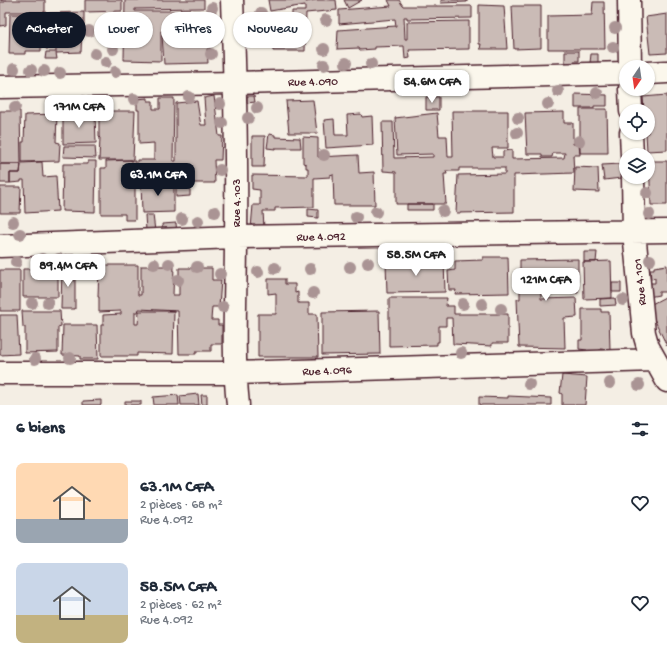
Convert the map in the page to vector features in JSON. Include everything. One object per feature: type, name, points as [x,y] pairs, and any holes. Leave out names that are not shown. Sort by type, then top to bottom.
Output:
[{"type":"street","name":"Rue 4.103","points":[[232,0],[236,83],[234,373],[238,405]]},
{"type":"street","points":[[629,0],[630,60]]},
{"type":"street","points":[[655,73],[667,72]]},
{"type":"street","name":"Rue 4.090","points":[[0,87],[236,83],[619,73]]},
{"type":"street","name":"Rue 4.101","points":[[632,184],[634,232],[644,333],[654,360],[667,381]]},
{"type":"street","name":"Rue 4.092","points":[[0,246],[236,237],[667,232]]},
{"type":"street","name":"Rue 4.096","points":[[0,373],[234,373],[654,360]]},
{"type":"building","points":[[6,0],[45,0],[45,12],[6,12],[6,25],[0,26],[0,2],[5,2]]},
{"type":"building","points":[[85,0],[122,0],[122,11],[85,12]]},
{"type":"building","points":[[125,0],[204,0],[204,8],[135,9],[135,11],[200,11],[161,12],[161,61],[124,60],[124,48],[153,48],[153,12],[125,12]]},
{"type":"building","points":[[268,0],[306,0],[306,2],[316,0],[336,0],[337,10],[312,12],[292,12],[305,11],[305,5],[270,11]]},
{"type":"building","points":[[344,0],[362,0],[348,8]]},
{"type":"building","points":[[388,0],[399,0],[403,6],[472,6],[472,18],[407,19],[407,17],[404,17],[405,39],[407,39],[407,22],[469,21],[469,49],[409,50],[410,58],[405,59],[404,46],[375,47],[375,49],[360,50],[359,48],[337,49],[338,30],[396,26],[395,19],[339,24],[339,10],[391,6]]},
{"type":"building","points":[[441,0],[467,0],[467,2],[441,3]]},
{"type":"building","points":[[593,2],[604,2],[605,49],[548,49],[548,16],[592,15]]},
{"type":"building","points":[[479,5],[504,6],[507,49],[480,49]]},
{"type":"building","points":[[512,6],[541,6],[541,48],[514,49]]},
{"type":"building","points":[[10,14],[12,14],[12,48],[41,48],[41,51],[25,51],[25,54],[9,54]]},
{"type":"building","points":[[667,14],[667,53],[650,54],[646,17]]},
{"type":"building","points":[[81,48],[81,52],[56,53],[57,59],[45,59],[46,52],[56,52],[56,49],[46,49]]},
{"type":"building","points":[[163,48],[210,48],[207,49],[208,63],[164,64]]},
{"type":"building","points":[[273,48],[305,48],[305,51],[273,51]]},
{"type":"building","points":[[565,51],[579,51],[579,61],[574,61],[574,63],[565,63]]},
{"type":"building","points":[[591,54],[598,54],[598,63],[590,63]]},
{"type":"building","points":[[575,94],[607,95],[607,106],[575,108]]},
{"type":"building","points":[[667,95],[667,150],[655,151],[655,148],[647,148],[646,140],[655,140],[655,104],[644,104],[643,97]]},
{"type":"building","points":[[214,96],[219,136],[222,136],[221,160],[214,160],[215,183],[190,183],[190,196],[176,197],[176,181],[137,181],[137,160],[154,160],[154,143],[139,144],[139,110],[137,110],[137,99],[148,98],[148,101],[153,101],[153,109],[160,109],[160,98],[174,98],[173,161],[176,161],[176,103],[197,101],[201,125],[206,125],[204,98]]},
{"type":"building","points":[[247,96],[254,96],[255,102],[247,103]]},
{"type":"building","points":[[426,97],[439,97],[439,110],[426,110]]},
{"type":"building","points":[[313,100],[317,133],[289,133],[286,101]]},
{"type":"building","points":[[580,109],[607,109],[608,153],[580,153]]},
{"type":"building","points":[[0,111],[20,111],[21,163],[42,162],[43,177],[56,176],[58,211],[25,213],[24,180],[21,180],[21,182],[10,183],[10,173],[20,173],[21,164],[0,164]]},
{"type":"building","points":[[99,111],[135,111],[133,160],[99,160]]},
{"type":"building","points":[[452,111],[508,111],[508,148],[492,148],[493,157],[503,157],[503,151],[512,150],[512,159],[564,158],[565,153],[553,153],[552,157],[542,157],[542,154],[527,154],[525,113],[564,112],[564,123],[573,123],[573,144],[579,144],[580,155],[573,155],[574,173],[514,175],[514,212],[456,213],[458,175],[505,174],[505,168],[459,168],[459,171],[446,171],[447,174],[444,174],[446,204],[396,204],[396,172],[383,171],[382,122],[393,122],[394,158],[433,157],[433,154],[397,155],[395,118],[437,113],[439,136],[447,136],[448,157],[453,157]]},
{"type":"building","points":[[57,114],[56,142],[60,143],[59,161],[22,162],[22,142],[24,142],[25,115]]},
{"type":"building","points":[[63,114],[95,114],[96,143],[63,144]]},
{"type":"building","points":[[361,114],[362,117],[372,116],[373,145],[326,148],[324,120],[334,119],[335,135],[348,135],[347,115]]},
{"type":"building","points":[[269,134],[275,135],[275,137],[300,138],[301,148],[267,148]]},
{"type":"building","points":[[252,136],[265,136],[264,167],[252,167]]},
{"type":"building","points":[[303,137],[318,138],[318,157],[358,155],[359,173],[374,172],[375,205],[334,205],[333,174],[330,175],[330,177],[314,178],[314,207],[275,208],[275,211],[263,211],[264,228],[251,228],[253,205],[260,205],[260,190],[252,189],[252,175],[308,176],[308,168],[306,168],[306,164],[303,163]]},
{"type":"building","points":[[64,146],[95,146],[96,158],[63,157]]},
{"type":"building","points":[[88,161],[96,161],[95,212],[62,211],[63,164],[88,164]]},
{"type":"building","points":[[106,161],[135,161],[135,220],[125,220],[125,214],[101,214],[101,168],[106,168]]},
{"type":"building","points":[[655,161],[667,161],[667,205],[651,205],[650,184],[655,184]]},
{"type":"building","points":[[0,164],[21,164],[20,173],[10,173],[10,183],[0,183]]},
{"type":"building","points":[[619,164],[619,178],[604,180],[602,165]]},
{"type":"building","points":[[575,167],[598,168],[599,192],[574,191]]},
{"type":"building","points":[[174,181],[174,212],[142,213],[141,182]]},
{"type":"building","points":[[0,187],[21,187],[20,213],[0,213]]},
{"type":"building","points":[[407,204],[433,204],[433,210],[407,210]]},
{"type":"building","points":[[308,209],[318,210],[318,218],[308,217]]},
{"type":"building","points":[[145,215],[153,215],[155,231],[146,231]]},
{"type":"building","points":[[176,223],[177,235],[163,236],[162,224]]},
{"type":"building","points":[[584,252],[597,252],[596,262],[584,262]]},
{"type":"building","points":[[483,257],[508,257],[509,293],[455,294],[456,290],[449,290],[448,271],[455,270],[455,261],[483,260]]},
{"type":"building","points":[[444,259],[445,292],[387,293],[386,263],[429,262],[429,260]]},
{"type":"building","points":[[578,259],[578,293],[541,293],[541,299],[576,298],[577,317],[564,318],[565,348],[519,347],[517,299],[520,299],[520,260]]},
{"type":"building","points":[[611,261],[612,298],[584,299],[583,262]]},
{"type":"building","points":[[99,265],[138,265],[138,295],[141,295],[141,266],[174,266],[173,295],[179,295],[179,268],[212,268],[212,280],[221,280],[219,307],[212,307],[211,320],[218,320],[218,325],[222,325],[222,344],[211,344],[211,351],[196,351],[196,354],[179,354],[178,311],[139,309],[138,312],[135,312],[135,324],[138,324],[139,311],[174,311],[173,354],[137,353],[137,356],[101,356],[101,325],[103,325],[103,315],[121,314],[121,311],[99,312]]},
{"type":"building","points":[[667,265],[667,292],[659,292],[659,295],[648,297],[648,283],[655,283],[655,278],[651,279],[650,269]]},
{"type":"building","points":[[62,266],[75,266],[75,309],[61,309]]},
{"type":"building","points":[[23,269],[58,269],[58,297],[23,297]]},
{"type":"building","points":[[0,270],[20,270],[20,311],[0,311]]},
{"type":"building","points":[[268,279],[285,279],[285,284],[295,284],[295,293],[298,292],[298,303],[309,303],[309,314],[317,314],[318,357],[258,357],[258,314],[276,314],[276,293],[268,294]]},
{"type":"building","points":[[612,283],[621,283],[621,292],[612,292]]},
{"type":"building","points":[[667,296],[667,346],[648,306]]},
{"type":"building","points":[[389,298],[447,298],[446,306],[454,306],[454,314],[508,314],[508,343],[492,343],[492,346],[453,344],[452,318],[446,318],[446,326],[439,326],[439,342],[437,342],[437,345],[389,346]]},
{"type":"building","points":[[615,298],[616,305],[600,306],[600,299]]},
{"type":"building","points":[[582,309],[601,309],[601,312],[609,312],[610,350],[600,349],[600,353],[587,353],[587,350],[579,349],[579,340],[582,340]]},
{"type":"building","points":[[22,311],[60,311],[61,326],[58,327],[58,352],[25,353],[25,327],[23,327]]},
{"type":"building","points":[[379,311],[380,354],[322,355],[322,312]]},
{"type":"building","points":[[0,315],[17,315],[19,354],[0,355]]},
{"type":"building","points":[[63,325],[97,325],[98,359],[80,359],[80,356],[62,355]]},
{"type":"building","points":[[562,375],[587,377],[585,405],[562,405],[562,394],[560,393]]},
{"type":"building","points":[[198,394],[199,405],[181,405],[180,396]]},
{"type":"building","points":[[178,395],[179,405],[154,405],[153,397]]},
{"type":"building","points":[[201,395],[207,395],[207,405],[202,405]]},
{"type":"building","points":[[508,396],[551,398],[551,405],[479,405],[479,397],[508,398]]},
{"type":"building","points":[[101,400],[101,405],[83,405],[83,401]]},
{"type":"building","points":[[125,401],[141,401],[141,405],[125,405]]}]
